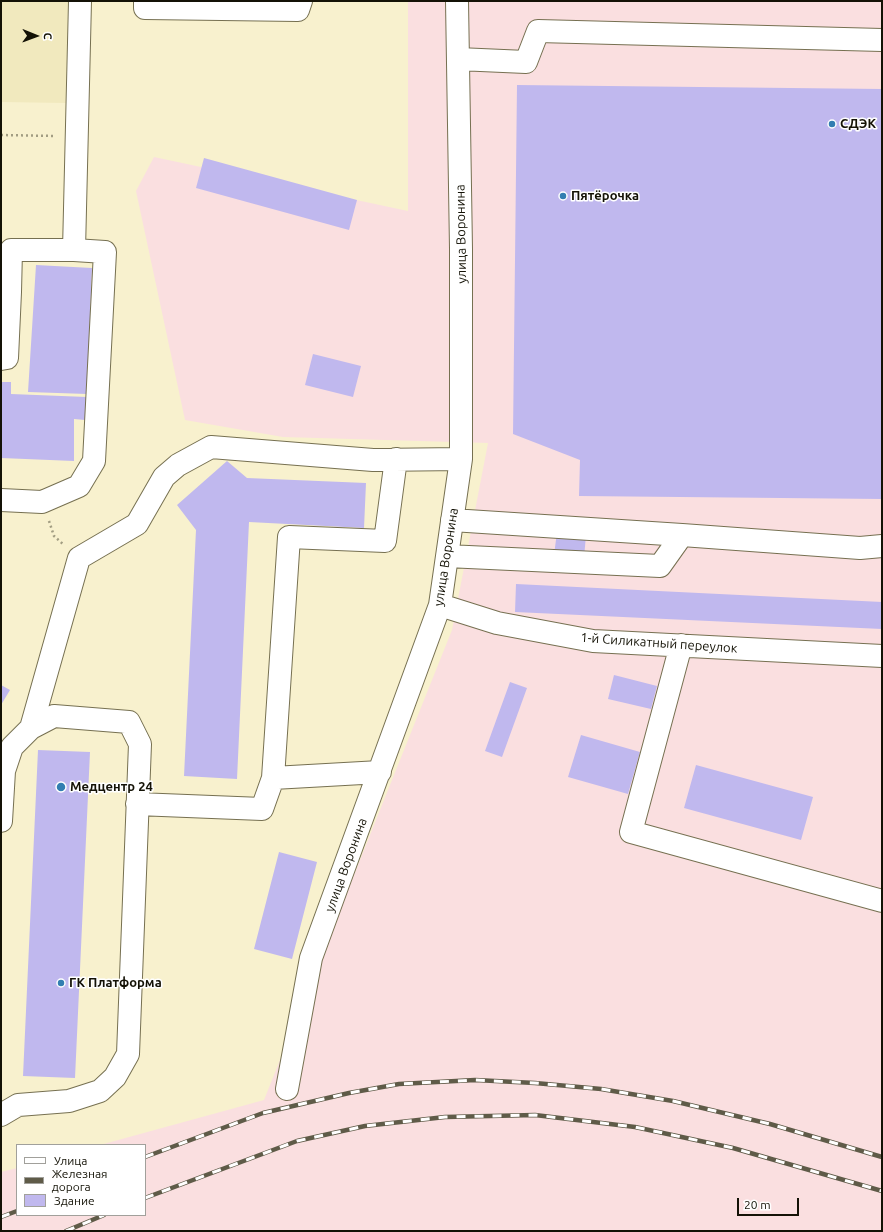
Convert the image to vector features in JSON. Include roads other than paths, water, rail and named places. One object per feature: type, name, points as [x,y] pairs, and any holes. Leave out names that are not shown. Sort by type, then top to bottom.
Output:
[{"type":"street","points":[[74,250],[78,136],[80,1]]},
{"type":"street","points":[[145,1],[145,8],[298,10],[301,1]]},
{"type":"street","name":"улица Воронина","points":[[287,1090],[311,958],[440,605],[461,459],[461,249],[457,1]]},
{"type":"street","points":[[458,59],[526,62],[538,31],[882,40]]},
{"type":"street","points":[[1,358],[7,358],[6,292],[11,250],[74,250],[105,252],[94,461],[79,486],[42,502],[1,500]]},
{"type":"street","points":[[31,728],[79,558],[137,524],[164,477],[178,465],[211,447],[372,460],[461,459]]},
{"type":"street","points":[[137,804],[262,809],[273,778],[289,537],[385,541],[396,460]]},
{"type":"street","points":[[452,520],[860,548],[882,546]]},
{"type":"street","points":[[447,556],[660,566],[682,535]]},
{"type":"street","name":"1-й Силикатный переулок","points":[[440,605],[497,623],[593,641],[882,656]]},
{"type":"street","points":[[681,645],[631,832],[882,901]]},
{"type":"street","points":[[1,821],[4,771],[12,747],[31,728],[54,716],[129,722],[140,744],[128,1054],[115,1077],[100,1090],[69,1101],[7,1105]]},
{"type":"street","points":[[273,778],[380,772]]},
{"type":"railway","points":[[146,1157],[263,1113],[349,1093],[399,1084],[475,1080],[535,1083],[601,1089],[673,1101],[770,1124],[882,1157]]},
{"type":"railway","points":[[146,1198],[297,1141],[365,1126],[445,1117],[535,1115],[635,1127],[733,1148],[882,1191]]},
{"type":"railway","points":[[1,1217],[16,1211]]},
{"type":"railway","points":[[66,1231],[102,1216]]},
{"type":"place","name":"СДЭК","points":[[832,124]]},
{"type":"place","name":"Пятёрочка","points":[[563,196]]},
{"type":"place","name":"Медцентр 24","points":[[61,787]]},
{"type":"place","name":"ГК Платформа","points":[[61,983]]}]
